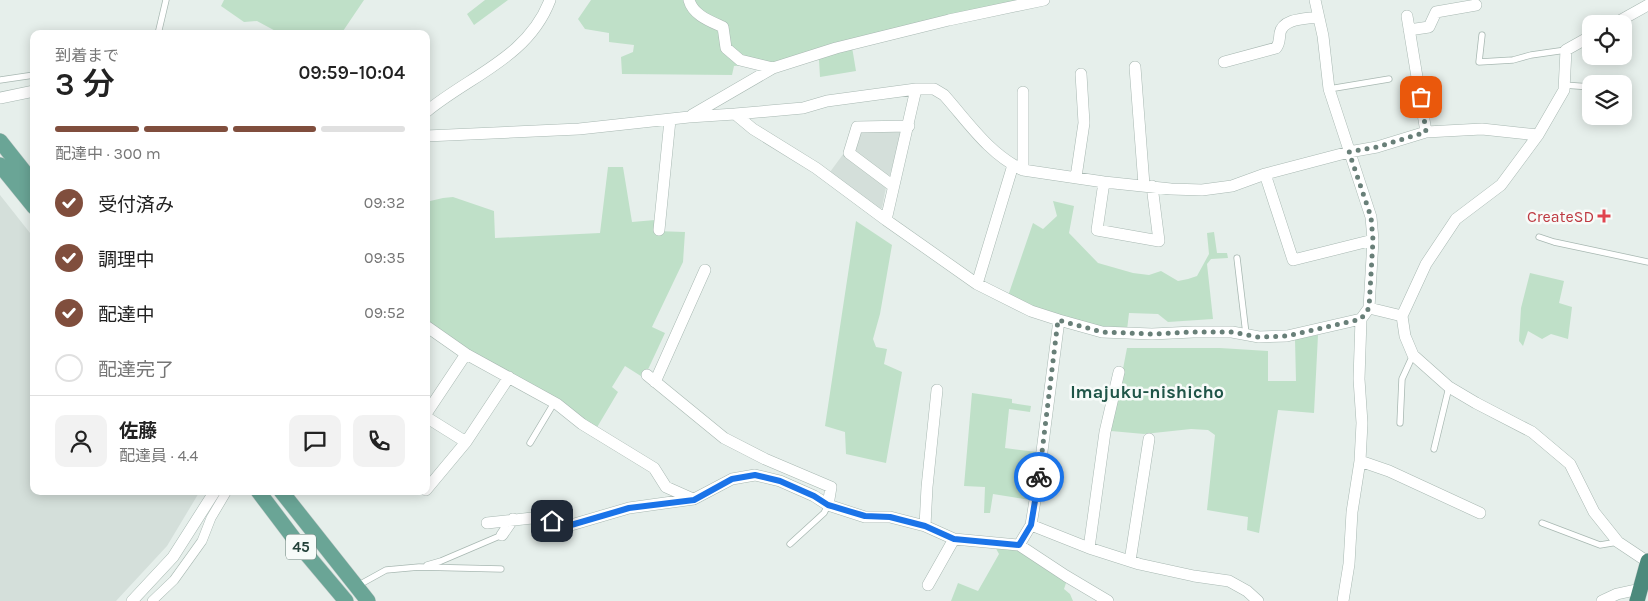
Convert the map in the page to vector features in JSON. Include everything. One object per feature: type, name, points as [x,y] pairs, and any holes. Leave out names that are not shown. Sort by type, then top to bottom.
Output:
[{"type":"highway","points":[[1639,595],[1648,562]]},
{"type":"main road","points":[[0,141],[30,179]]},
{"type":"main road","points":[[0,165],[30,202]]},
{"type":"main road","name":"45","points":[[261,495],[298,544],[346,601]]},
{"type":"main road","name":"45","points":[[284,495],[355,587],[368,601]]},
{"type":"street","points":[[430,109],[506,58],[534,29],[547,9],[550,0]]},
{"type":"street","points":[[689,0],[691,6],[700,15],[723,27],[726,48],[740,60],[773,68]]},
{"type":"street","points":[[689,117],[773,68],[854,43],[1044,0]]},
{"type":"street","points":[[1315,0],[1329,89],[1371,217],[1373,240],[1369,308],[1361,319],[1359,379],[1362,422],[1360,461],[1352,512],[1343,601]]},
{"type":"street","points":[[1410,30],[1429,28],[1436,12],[1476,5]]},
{"type":"street","points":[[1630,15],[1648,5]]},
{"type":"street","points":[[1407,16],[1426,132]]},
{"type":"street","points":[[1224,62],[1276,48],[1279,44],[1282,27],[1287,22],[1318,17]]},
{"type":"street","points":[[1582,41],[1566,50],[1564,90],[1538,135],[1501,185],[1456,219],[1426,264],[1402,316],[1405,336],[1413,355],[1449,387],[1532,432],[1570,464],[1594,512],[1618,542],[1648,562]]},
{"type":"street","points":[[1104,182],[1097,230],[1159,241],[1148,186],[1135,67]]},
{"type":"street","points":[[1076,178],[1084,123],[1081,74]]},
{"type":"street","points":[[430,136],[579,128],[803,108],[827,101],[916,89],[934,90],[944,95],[996,154],[1018,168],[1104,182],[1171,189],[1209,189],[1232,186],[1264,174],[1349,152],[1377,147],[1426,132],[1482,129],[1538,135]]},
{"type":"street","points":[[886,220],[916,89]]},
{"type":"street","points":[[0,98],[30,92]]},
{"type":"street","points":[[977,284],[1018,168],[1023,92]]},
{"type":"street","points":[[735,114],[753,129],[816,168],[977,284],[1031,311],[1058,320],[1102,332],[1152,334],[1213,332],[1246,334],[1258,337],[1287,336],[1361,319]]},
{"type":"street","points":[[659,230],[670,120]]},
{"type":"street","points":[[893,186],[849,153],[858,127],[909,126]]},
{"type":"street","points":[[1264,174],[1293,260],[1373,240]]},
{"type":"street","points":[[705,270],[651,378],[724,438],[765,459],[831,487],[828,505]]},
{"type":"street","points":[[1369,308],[1402,316]]},
{"type":"street","points":[[1019,545],[1031,525],[1058,320]]},
{"type":"street","points":[[430,329],[466,354],[554,403],[582,424],[654,468],[666,487],[694,500]]},
{"type":"street","points":[[430,410],[466,354]]},
{"type":"street","points":[[1089,548],[1105,432],[1119,372]]},
{"type":"street","points":[[430,486],[466,442],[509,377]]},
{"type":"street","points":[[925,526],[926,487],[937,390]]},
{"type":"street","points":[[430,419],[466,442]]},
{"type":"street","points":[[1130,561],[1149,439]]},
{"type":"street","points":[[1360,461],[1390,471],[1480,513]]},
{"type":"street","points":[[487,523],[532,518],[571,525],[629,508],[694,500],[732,479],[755,475],[780,481],[814,496],[828,505],[865,516],[890,517],[925,526],[954,539],[1019,545],[1108,601]]},
{"type":"street","points":[[132,601],[173,557],[212,495]]},
{"type":"street","points":[[152,601],[174,580],[202,541],[211,518],[225,495]]},
{"type":"street","points":[[502,535],[513,519]]},
{"type":"street","points":[[1031,525],[1089,548],[1130,561],[1194,576],[1229,581],[1247,591],[1258,601]]},
{"type":"street","points":[[928,585],[954,539]]},
{"type":"street","points":[[1602,601],[1617,594],[1639,595]]},
{"type":"lane","points":[[159,30],[166,0]]},
{"type":"lane","points":[[1482,35],[1479,62],[1513,60],[1530,55],[1566,50]]},
{"type":"lane","points":[[0,80],[30,76]]},
{"type":"lane","points":[[1329,89],[1389,79]]},
{"type":"lane","points":[[1564,85],[1582,86]]},
{"type":"lane","points":[[1539,237],[1554,242],[1648,262]]},
{"type":"lane","points":[[1237,258],[1246,334]]},
{"type":"lane","points":[[1400,423],[1402,379],[1413,355]]},
{"type":"lane","points":[[1434,449],[1449,387]]},
{"type":"lane","points":[[530,443],[554,403]]},
{"type":"lane","points":[[790,544],[824,513],[828,505]]},
{"type":"lane","points":[[1542,523],[1600,545],[1618,542]]},
{"type":"lane","points":[[419,567],[441,561],[502,535]]},
{"type":"lane","points":[[355,587],[386,570],[419,567],[501,568]]},
{"type":"shaded area","points":[[860,130],[902,132],[889,178],[855,152]]},
{"type":"shaded area","points":[[844,153],[886,187],[882,208],[878,209],[830,172]]},
{"type":"shaded area","points":[[0,195],[30,233],[30,495],[198,495],[167,546],[116,601],[0,601]]},
{"type":"green space","points":[[224,0],[364,0],[344,30],[274,30],[257,21],[244,22],[221,6]]},
{"type":"green space","points":[[485,0],[508,0],[474,25],[467,14]]},
{"type":"green space","points":[[591,0],[1028,0],[852,47],[856,71],[820,77],[819,60],[734,66],[732,75],[622,74],[621,57],[633,52],[634,45],[609,42],[609,33],[585,29],[578,19]]},
{"type":"green space","points":[[608,167],[623,167],[632,222],[655,220],[655,231],[685,232],[683,262],[652,327],[665,333],[644,378],[625,366],[612,387],[618,392],[596,429],[467,352],[430,325],[430,201],[453,197],[494,211],[495,238],[600,233]]},
{"type":"green space","points":[[1053,201],[1074,206],[1069,233],[1098,263],[1133,273],[1149,275],[1161,271],[1178,281],[1197,276],[1209,254],[1207,233],[1214,232],[1217,253],[1227,253],[1228,258],[1211,259],[1207,264],[1213,319],[1168,322],[1158,314],[1129,313],[1127,330],[1103,329],[1052,316],[1008,296],[1033,223],[1043,229],[1057,216]]},
{"type":"green space","points":[[856,221],[892,245],[880,314],[873,339],[876,347],[887,349],[884,364],[902,372],[886,463],[846,454],[845,432],[825,426]]},
{"type":"green space","points":[[1530,273],[1564,281],[1559,303],[1572,307],[1568,339],[1551,334],[1542,339],[1528,331],[1523,346],[1519,341],[1521,308]]},
{"type":"green space","points":[[1318,335],[1314,413],[1278,410],[1259,533],[1247,530],[1248,517],[1207,510],[1215,435],[1208,430],[1191,429],[1144,434],[1111,431],[1127,348],[1220,348],[1268,351],[1268,381],[1296,381],[1295,339]]},
{"type":"green space","points":[[972,393],[1012,399],[1012,403],[1031,406],[1030,412],[1009,409],[1005,448],[1037,452],[1031,500],[993,494],[990,513],[984,513],[985,487],[964,486]]},
{"type":"green space","points":[[994,545],[1018,548],[1067,580],[1064,589],[1070,594],[1073,601],[951,601],[958,583],[978,591],[999,554]]},
{"type":"way so far","points":[[1039,477],[1058,320],[1102,332],[1152,334],[1232,332],[1258,337],[1287,336],[1361,319],[1369,308],[1373,240],[1371,217],[1349,152],[1377,147],[1426,132],[1421,97]]},
{"type":"place","name":"CreateSD","points":[[1604,216]]},
{"type":"district","name":"Imajuku-nishicho","points":[[1147,392]]},
{"type":"route","points":[[552,521],[571,525],[629,508],[694,500],[732,479],[755,475],[780,481],[814,496],[828,505],[865,516],[890,517],[925,526],[954,539],[1019,545],[1031,525],[1039,477]]}]
